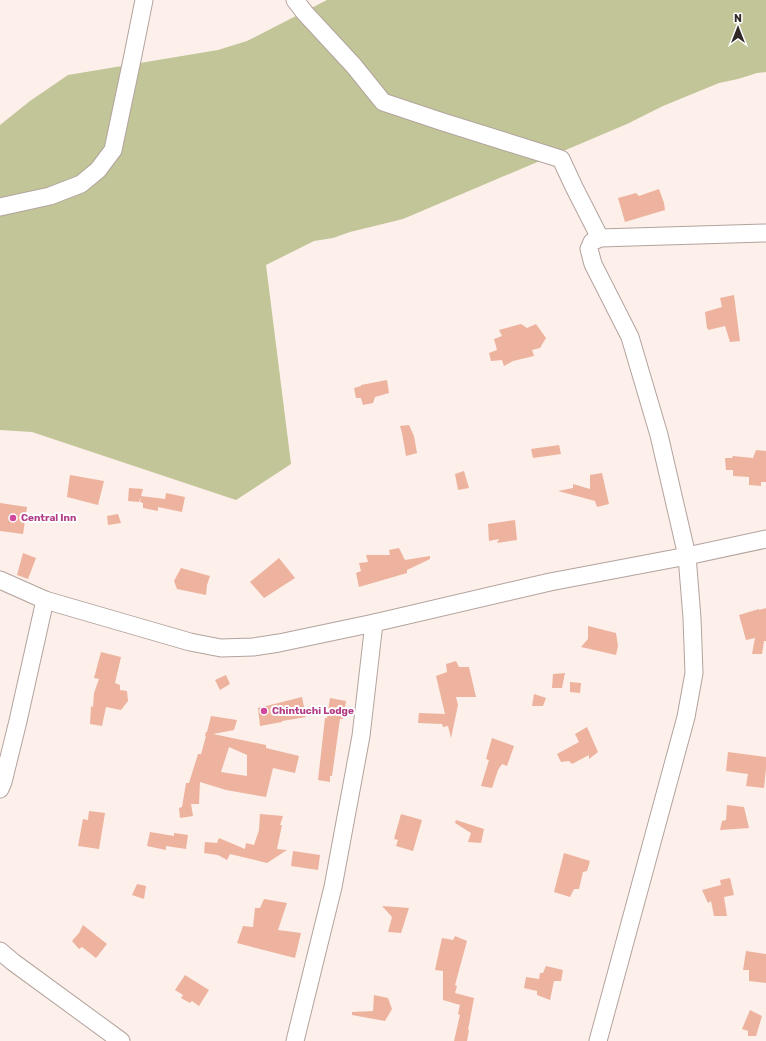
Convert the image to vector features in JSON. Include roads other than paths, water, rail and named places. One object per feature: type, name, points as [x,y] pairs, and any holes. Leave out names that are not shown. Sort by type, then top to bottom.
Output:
[{"type":"street","points":[[0,206],[50,196],[81,184],[98,170],[113,150],[144,0]]},
{"type":"street","points":[[295,0],[305,13],[354,66],[383,102],[561,159],[600,238]]},
{"type":"street","points":[[598,1041],[686,717],[694,673],[692,618],[687,556],[659,435],[630,337],[593,264],[589,249],[592,242],[600,238],[766,232]]},
{"type":"street","points":[[0,580],[45,600],[190,642],[221,648],[253,647],[279,644],[550,582],[687,556],[766,539]]},
{"type":"street","points":[[0,789],[18,722],[45,600]]},
{"type":"street","points":[[295,1041],[333,887],[361,736],[374,623]]},
{"type":"street","points":[[0,951],[122,1041]]},
{"type":"place","name":"Central Inn","points":[[13,518]]},
{"type":"place","name":"Chintuchi Lodge","points":[[264,711]]}]
